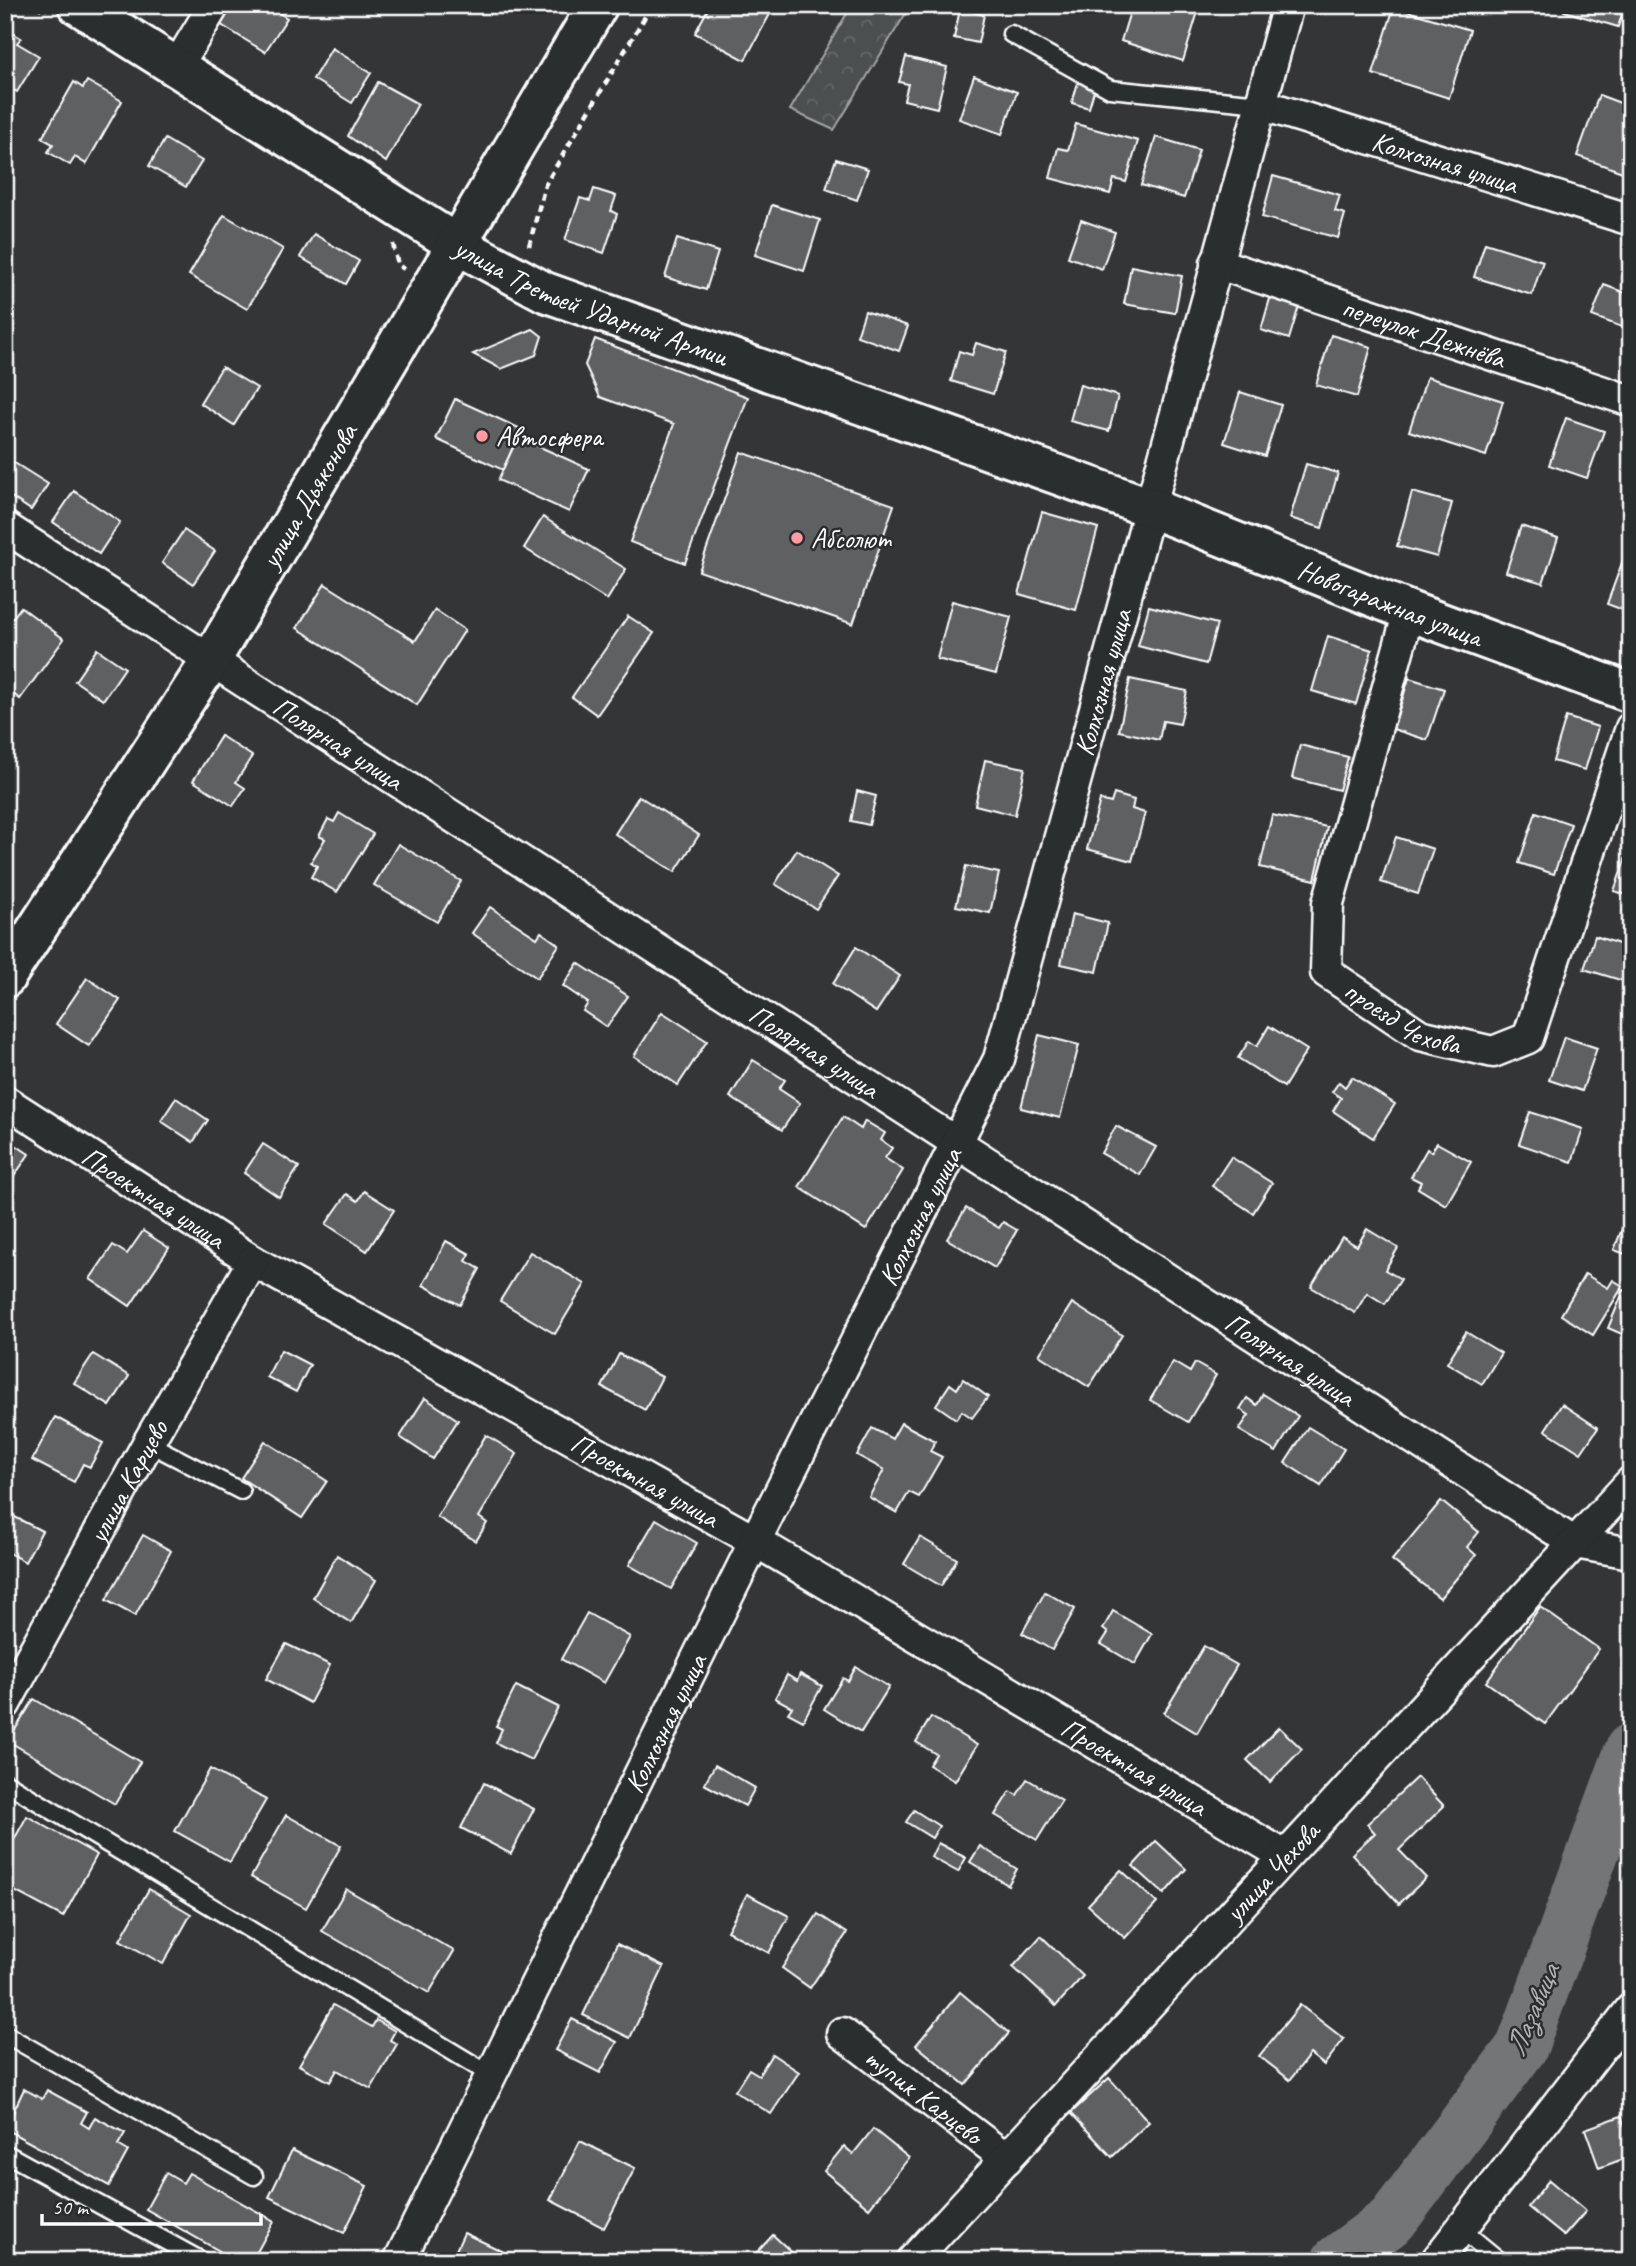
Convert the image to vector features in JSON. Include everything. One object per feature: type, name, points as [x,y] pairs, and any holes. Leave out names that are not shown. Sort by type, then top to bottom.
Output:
[{"type":"main road","name":"улица Третьей Ударной Армии","points":[[78,5],[458,245],[545,292],[1151,508]]},
{"type":"main road","name":"улица Дьяконова","points":[[5,978],[210,662],[598,5]]},
{"type":"main road","name":"Новогаражная улица","points":[[1151,508],[1409,611],[1631,692]]},
{"type":"street","points":[[176,68],[214,5]]},
{"type":"street","name":"Колхозная улица","points":[[399,2261],[755,1541],[999,1059],[1288,5]]},
{"type":"street","name":"Колхозная улица","points":[[1261,104],[1631,220]]},
{"type":"street","name":"переулок Дежнёва","points":[[1216,263],[1631,401]]},
{"type":"street","name":"Полярная улица","points":[[5,527],[1575,1543],[1631,1553]]},
{"type":"street","name":"проезд Чехова","points":[[1409,611],[1328,903],[1326,972],[1420,1035],[1493,1052],[1528,1038],[1631,728]]},
{"type":"street","name":"Проектная улица","points":[[5,1101],[253,1261],[755,1541],[1285,1856]]},
{"type":"street","name":"улица Карцево","points":[[5,1704],[148,1443],[253,1261]]},
{"type":"street","name":"улица Чехова","points":[[912,2261],[1631,1482]]},
{"type":"street","points":[[1436,2261],[1631,2009]]},
{"type":"street","name":"тупик Карцево","points":[[842,2032],[1007,2159]]},
{"type":"lane","points":[[1011,34],[1110,89],[1261,104]]},
{"type":"lane","points":[[148,1443],[241,1491]]},
{"type":"lane","points":[[5,1782],[491,2075]]},
{"type":"lane","points":[[5,2034],[254,2176]]},
{"type":"lane","points":[[5,2153],[202,2261]]},
{"type":"lane","points":[[1461,2229],[1500,2261]]},
{"type":"path","points":[[521,279],[545,185],[652,5]]},
{"type":"green space","points":[[852,5],[911,5],[834,130],[790,110]]},
{"type":"building","points":[[229,5],[267,5],[287,18],[265,52],[218,23]]},
{"type":"building","points":[[710,5],[775,5],[745,60],[695,33]]},
{"type":"building","points":[[1132,5],[1200,5],[1183,61],[1121,41]]},
{"type":"building","points":[[1566,5],[1625,5],[1618,27],[1564,11]]},
{"type":"building","points":[[1394,7],[1470,30],[1449,98],[1373,74]]},
{"type":"building","points":[[960,9],[984,15],[978,43],[954,38]]},
{"type":"building","points":[[9,31],[21,38],[17,43],[39,56],[17,92],[5,85],[5,37]]},
{"type":"building","points":[[332,48],[371,73],[352,103],[313,79]]},
{"type":"building","points":[[906,57],[947,67],[937,108],[904,100],[908,84],[899,82]]},
{"type":"building","points":[[974,76],[1017,92],[1002,134],[959,119]]},
{"type":"building","points":[[1079,79],[1096,84],[1089,108],[1072,103]]},
{"type":"building","points":[[87,81],[122,101],[86,164],[75,157],[70,165],[48,152],[53,144],[42,138],[74,82],[83,88]]},
{"type":"building","points":[[378,82],[418,104],[386,162],[348,136]]},
{"type":"building","points":[[1599,95],[1631,107],[1631,175],[1577,156]]},
{"type":"building","points":[[1076,124],[1138,141],[1126,182],[1114,179],[1110,194],[1050,178],[1058,148],[1068,150]]},
{"type":"building","points":[[1156,137],[1199,150],[1184,198],[1141,185]]},
{"type":"building","points":[[165,139],[202,161],[186,187],[149,166]]},
{"type":"building","points":[[836,159],[868,169],[857,200],[826,189]]},
{"type":"building","points":[[1273,176],[1340,195],[1335,211],[1345,214],[1338,238],[1262,217]]},
{"type":"building","points":[[594,189],[616,196],[611,211],[617,214],[604,253],[565,240],[580,198],[590,201]]},
{"type":"building","points":[[772,205],[820,220],[804,271],[755,255]]},
{"type":"building","points":[[224,215],[283,249],[247,309],[189,275]]},
{"type":"building","points":[[1081,220],[1115,232],[1102,269],[1068,257]]},
{"type":"building","points":[[314,234],[359,261],[346,284],[300,257]]},
{"type":"building","points":[[677,239],[718,252],[706,290],[665,277]]},
{"type":"building","points":[[1485,243],[1543,261],[1532,295],[1474,277]]},
{"type":"building","points":[[1131,266],[1182,276],[1175,313],[1124,304]]},
{"type":"building","points":[[1604,285],[1631,295],[1630,330],[1592,316]]},
{"type":"building","points":[[1271,295],[1300,303],[1289,339],[1261,330]]},
{"type":"building","points":[[865,311],[908,326],[899,351],[857,336]]},
{"type":"building","points":[[533,329],[542,336],[536,355],[501,369],[473,354]]},
{"type":"building","points":[[1331,335],[1371,347],[1357,397],[1316,385]]},
{"type":"building","points":[[595,339],[748,397],[685,563],[630,542],[674,424],[600,397],[585,365]]},
{"type":"building","points":[[976,343],[1006,352],[993,394],[951,381],[959,351],[972,355]]},
{"type":"building","points":[[222,367],[257,388],[234,425],[200,403]]},
{"type":"building","points":[[1427,377],[1503,401],[1486,456],[1409,431]]},
{"type":"building","points":[[1080,385],[1118,396],[1109,431],[1070,421]]},
{"type":"building","points":[[1240,392],[1281,405],[1265,456],[1224,443]]},
{"type":"building","points":[[455,399],[521,429],[503,470],[436,439]]},
{"type":"building","points":[[1566,418],[1604,431],[1587,478],[1549,465]]},
{"type":"building","points":[[518,437],[589,469],[569,512],[498,480]]},
{"type":"building","name":"Абсолют","points":[[741,452],[894,505],[853,624],[699,571]]},
{"type":"building","points":[[5,457],[48,484],[31,510],[5,493]]},
{"type":"building","points":[[1306,464],[1338,473],[1322,528],[1290,518]]},
{"type":"building","points":[[74,491],[120,522],[99,554],[53,522]]},
{"type":"building","points":[[1412,492],[1452,503],[1437,557],[1397,546]]},
{"type":"building","points":[[1042,512],[1098,528],[1076,610],[1019,594]]},
{"type":"building","points":[[543,517],[626,569],[607,600],[524,548]]},
{"type":"building","points":[[1521,526],[1558,538],[1543,583],[1506,572]]},
{"type":"building","points":[[184,530],[215,551],[193,584],[162,563]]},
{"type":"building","points":[[1623,560],[1631,563],[1631,613],[1607,604]]},
{"type":"building","points":[[325,584],[415,641],[435,610],[465,630],[417,705],[297,628]]},
{"type":"building","points":[[952,601],[1011,617],[996,674],[937,659]]},
{"type":"building","points":[[1149,606],[1217,624],[1206,664],[1138,646]]},
{"type":"building","points":[[21,607],[64,639],[20,699],[5,688],[5,628]]},
{"type":"building","points":[[628,616],[654,633],[597,715],[572,697]]},
{"type":"building","points":[[1328,636],[1372,650],[1356,704],[1312,691]]},
{"type":"building","points":[[97,649],[125,668],[103,700],[75,681]]},
{"type":"building","points":[[1409,678],[1444,689],[1427,740],[1393,729]]},
{"type":"building","points":[[1130,679],[1187,691],[1180,724],[1163,721],[1159,740],[1119,731]]},
{"type":"building","points":[[1566,717],[1598,727],[1585,770],[1553,761]]},
{"type":"building","points":[[221,736],[252,756],[236,782],[245,788],[233,806],[193,781]]},
{"type":"building","points":[[1300,745],[1348,757],[1339,790],[1292,778]]},
{"type":"building","points":[[985,760],[1025,768],[1015,815],[975,805]]},
{"type":"building","points":[[1631,787],[1631,810],[1623,807]]},
{"type":"building","points":[[857,791],[876,796],[869,825],[851,821]]},
{"type":"building","points":[[1114,794],[1134,800],[1132,809],[1145,813],[1132,861],[1087,849],[1100,800],[1111,803]]},
{"type":"building","points":[[639,796],[699,835],[675,872],[615,834]]},
{"type":"building","points":[[1536,812],[1571,824],[1554,874],[1519,863]]},
{"type":"building","points":[[339,813],[373,834],[337,892],[311,877],[317,866],[311,862],[325,839],[319,836],[328,819],[334,822]]},
{"type":"building","points":[[1272,815],[1327,827],[1315,880],[1260,867]]},
{"type":"building","points":[[1396,837],[1433,849],[1418,894],[1381,882]]},
{"type":"building","points":[[398,844],[461,881],[437,922],[374,885]]},
{"type":"building","points":[[1631,846],[1631,896],[1614,891]]},
{"type":"building","points":[[797,850],[838,876],[816,909],[775,884]]},
{"type":"building","points":[[966,866],[999,873],[990,913],[956,906]]},
{"type":"building","points":[[490,907],[537,938],[541,932],[559,945],[537,978],[472,933]]},
{"type":"building","points":[[1072,914],[1108,923],[1097,972],[1061,964]]},
{"type":"building","points":[[1595,936],[1622,945],[1624,940],[1631,942],[1630,983],[1584,969]]},
{"type":"building","points":[[856,947],[900,976],[876,1012],[833,984]]},
{"type":"building","points":[[578,963],[628,996],[607,1027],[583,1011],[588,1003],[563,986]]},
{"type":"building","points":[[87,978],[120,1000],[89,1046],[56,1024]]},
{"type":"building","points":[[662,1012],[707,1041],[678,1085],[634,1056]]},
{"type":"building","points":[[1269,1026],[1307,1050],[1284,1087],[1238,1058],[1249,1041],[1257,1046]]},
{"type":"building","points":[[1039,1035],[1079,1045],[1060,1118],[1021,1108]]},
{"type":"building","points":[[1564,1037],[1597,1048],[1582,1091],[1549,1080]]},
{"type":"building","points":[[753,1060],[785,1080],[779,1089],[800,1103],[782,1130],[730,1097]]},
{"type":"building","points":[[1352,1077],[1395,1104],[1373,1138],[1333,1111],[1341,1098],[1332,1092],[1339,1082],[1345,1087]]},
{"type":"building","points":[[176,1098],[208,1120],[193,1142],[161,1121]]},
{"type":"building","points":[[1530,1112],[1583,1129],[1572,1162],[1519,1144]]},
{"type":"building","points":[[843,1117],[861,1129],[865,1121],[885,1133],[881,1140],[892,1148],[885,1158],[903,1170],[866,1230],[799,1187]]},
{"type":"building","points":[[1116,1126],[1156,1147],[1140,1175],[1101,1153]]},
{"type":"building","points":[[5,1138],[29,1154],[11,1181],[5,1176]]},
{"type":"building","points":[[1437,1143],[1471,1162],[1446,1205],[1418,1188],[1421,1182],[1411,1177],[1427,1149],[1431,1152]]},
{"type":"building","points":[[263,1144],[299,1167],[279,1197],[244,1173]]},
{"type":"building","points":[[1231,1157],[1272,1183],[1253,1213],[1212,1186]]},
{"type":"building","points":[[364,1191],[394,1210],[367,1251],[326,1224],[347,1194],[358,1201]]},
{"type":"building","points":[[1631,1205],[1631,1256],[1614,1250]]},
{"type":"building","points":[[966,1208],[999,1228],[1003,1222],[1017,1230],[995,1268],[947,1239]]},
{"type":"building","points":[[1367,1229],[1398,1248],[1385,1270],[1401,1279],[1385,1304],[1367,1293],[1355,1313],[1311,1287],[1342,1237],[1357,1246]]},
{"type":"building","points":[[143,1231],[169,1248],[130,1306],[90,1279],[113,1245],[127,1254]]},
{"type":"building","points":[[446,1241],[470,1254],[466,1261],[480,1269],[460,1305],[423,1285]]},
{"type":"building","points":[[530,1252],[585,1284],[555,1334],[500,1301]]},
{"type":"building","points":[[1585,1274],[1608,1288],[1613,1280],[1623,1286],[1593,1335],[1561,1315]]},
{"type":"building","points":[[1624,1290],[1631,1292],[1631,1338],[1608,1328]]},
{"type":"building","points":[[1072,1303],[1122,1335],[1089,1387],[1039,1355]]},
{"type":"building","points":[[1466,1332],[1501,1353],[1482,1384],[1447,1363]]},
{"type":"building","points":[[281,1350],[310,1365],[296,1392],[267,1377]]},
{"type":"building","points":[[93,1354],[129,1376],[110,1406],[74,1383]]},
{"type":"building","points":[[619,1354],[662,1377],[645,1410],[602,1387]]},
{"type":"building","points":[[1173,1362],[1190,1372],[1195,1363],[1216,1375],[1188,1422],[1150,1400]]},
{"type":"building","points":[[963,1379],[988,1397],[972,1418],[962,1411],[956,1419],[936,1405],[950,1384],[957,1389]]},
{"type":"building","points":[[1263,1394],[1298,1416],[1276,1452],[1239,1430],[1249,1415],[1240,1409],[1247,1398],[1257,1405]]},
{"type":"building","points":[[425,1398],[458,1420],[433,1459],[400,1437]]},
{"type":"building","points":[[1562,1404],[1598,1428],[1581,1453],[1545,1430]]},
{"type":"building","points":[[55,1417],[103,1443],[90,1467],[83,1464],[74,1482],[32,1460]]},
{"type":"building","points":[[901,1423],[935,1441],[930,1451],[942,1457],[919,1497],[909,1492],[897,1513],[869,1497],[884,1470],[857,1455],[872,1428],[892,1439]]},
{"type":"building","points":[[1308,1427],[1344,1449],[1321,1486],[1285,1463]]},
{"type":"building","points":[[486,1435],[517,1454],[479,1517],[487,1523],[476,1541],[437,1517]]},
{"type":"building","points":[[265,1441],[327,1481],[302,1518],[241,1478]]},
{"type":"building","points":[[1441,1501],[1479,1532],[1467,1547],[1476,1555],[1440,1598],[1392,1560]]},
{"type":"building","points":[[5,1512],[42,1531],[25,1562],[5,1551]]},
{"type":"building","points":[[656,1519],[697,1543],[671,1589],[629,1565]]},
{"type":"building","points":[[143,1535],[171,1551],[135,1616],[106,1600]]},
{"type":"building","points":[[920,1537],[957,1559],[941,1586],[904,1564]]},
{"type":"building","points":[[337,1555],[376,1580],[351,1623],[313,1598]]},
{"type":"building","points":[[1045,1592],[1075,1609],[1052,1650],[1022,1633]]},
{"type":"building","points":[[1540,1607],[1599,1649],[1545,1724],[1486,1682]]},
{"type":"building","points":[[1113,1611],[1152,1634],[1135,1664],[1101,1644],[1108,1633],[1103,1629]]},
{"type":"building","points":[[587,1613],[630,1637],[604,1683],[561,1659]]},
{"type":"building","points":[[286,1644],[330,1665],[310,1703],[266,1679]]},
{"type":"building","points":[[1204,1646],[1237,1665],[1197,1733],[1164,1713]]},
{"type":"building","points":[[856,1667],[889,1687],[861,1732],[824,1709],[843,1678],[848,1681]]},
{"type":"building","points":[[800,1674],[822,1686],[803,1721],[788,1713],[792,1707],[775,1698],[787,1675],[797,1681]]},
{"type":"building","points":[[516,1686],[558,1707],[531,1760],[496,1743],[502,1729],[496,1726]]},
{"type":"building","points":[[34,1699],[140,1762],[115,1804],[8,1741]]},
{"type":"building","points":[[931,1717],[977,1745],[955,1781],[929,1765],[936,1754],[916,1742]]},
{"type":"building","points":[[1279,1727],[1302,1749],[1270,1782],[1247,1760]]},
{"type":"building","points":[[715,1765],[755,1788],[745,1806],[704,1784]]},
{"type":"building","points":[[210,1769],[266,1800],[230,1862],[175,1831]]},
{"type":"building","points":[[1417,1777],[1444,1806],[1399,1850],[1426,1878],[1399,1904],[1352,1854],[1375,1833],[1367,1824]]},
{"type":"building","points":[[1027,1779],[1062,1800],[1037,1840],[995,1815],[1010,1791],[1017,1795]]},
{"type":"building","points":[[484,1783],[534,1809],[511,1854],[461,1828]]},
{"type":"building","points":[[914,1810],[939,1826],[932,1838],[906,1822]]},
{"type":"building","points":[[286,1815],[341,1846],[306,1908],[251,1877]]},
{"type":"building","points":[[27,1816],[97,1855],[63,1917],[5,1886],[5,1856]]},
{"type":"building","points":[[1156,1841],[1186,1869],[1164,1894],[1133,1866]]},
{"type":"building","points":[[938,1843],[966,1858],[958,1872],[931,1857]]},
{"type":"building","points":[[980,1846],[1017,1869],[1008,1885],[970,1862]]},
{"type":"building","points":[[1121,1870],[1157,1903],[1125,1938],[1088,1905]]},
{"type":"building","points":[[149,1889],[191,1914],[163,1964],[120,1940]]},
{"type":"building","points":[[346,1889],[454,1951],[429,1993],[322,1931]]},
{"type":"building","points":[[747,1894],[789,1916],[769,1953],[727,1931]]},
{"type":"building","points":[[818,1914],[847,1933],[810,1988],[782,1968]]},
{"type":"building","points":[[1041,1936],[1083,1976],[1056,2006],[1013,1967]]},
{"type":"building","points":[[617,1944],[664,1967],[630,2038],[583,2015]]},
{"type":"building","points":[[960,1992],[1009,2033],[965,2085],[916,2045]]},
{"type":"building","points":[[333,2005],[372,2027],[376,2020],[395,2031],[390,2040],[397,2044],[371,2089],[337,2070],[330,2082],[299,2065]]},
{"type":"building","points":[[1300,2005],[1344,2039],[1324,2065],[1310,2054],[1290,2080],[1259,2056]]},
{"type":"building","points":[[572,2019],[617,2042],[600,2073],[555,2050]]},
{"type":"building","points":[[772,2054],[799,2072],[771,2114],[735,2091],[749,2069],[759,2075]]},
{"type":"building","points":[[1109,2078],[1149,2122],[1112,2157],[1071,2113]]},
{"type":"building","points":[[24,2089],[42,2099],[47,2090],[87,2112],[81,2123],[89,2128],[95,2117],[125,2133],[118,2145],[128,2151],[109,2186],[5,2129]]},
{"type":"building","points":[[1621,2116],[1631,2141],[1631,2156],[1599,2168],[1585,2129]]},
{"type":"building","points":[[873,2129],[909,2158],[869,2208],[824,2171],[844,2146],[853,2154]]},
{"type":"building","points":[[580,2141],[635,2168],[604,2228],[550,2200]]},
{"type":"building","points":[[292,2150],[367,2186],[344,2233],[269,2197]]},
{"type":"building","points":[[166,2173],[183,2183],[189,2173],[274,2221],[252,2261],[237,2261],[146,2209]]},
{"type":"building","points":[[1549,2180],[1586,2211],[1564,2236],[1528,2207]]},
{"type":"building","points":[[464,2233],[502,2251],[497,2261],[451,2261]]},
{"type":"building","points":[[773,2235],[801,2261],[749,2261]]},
{"type":"waterway","name":"Лазавица","points":[[1337,2261],[1392,2220],[1522,2047],[1631,1749]]},
{"type":"place","name":"Автосфера","points":[[482,436]]},
{"type":"place","name":"Абсолют","points":[[797,538]]}]
